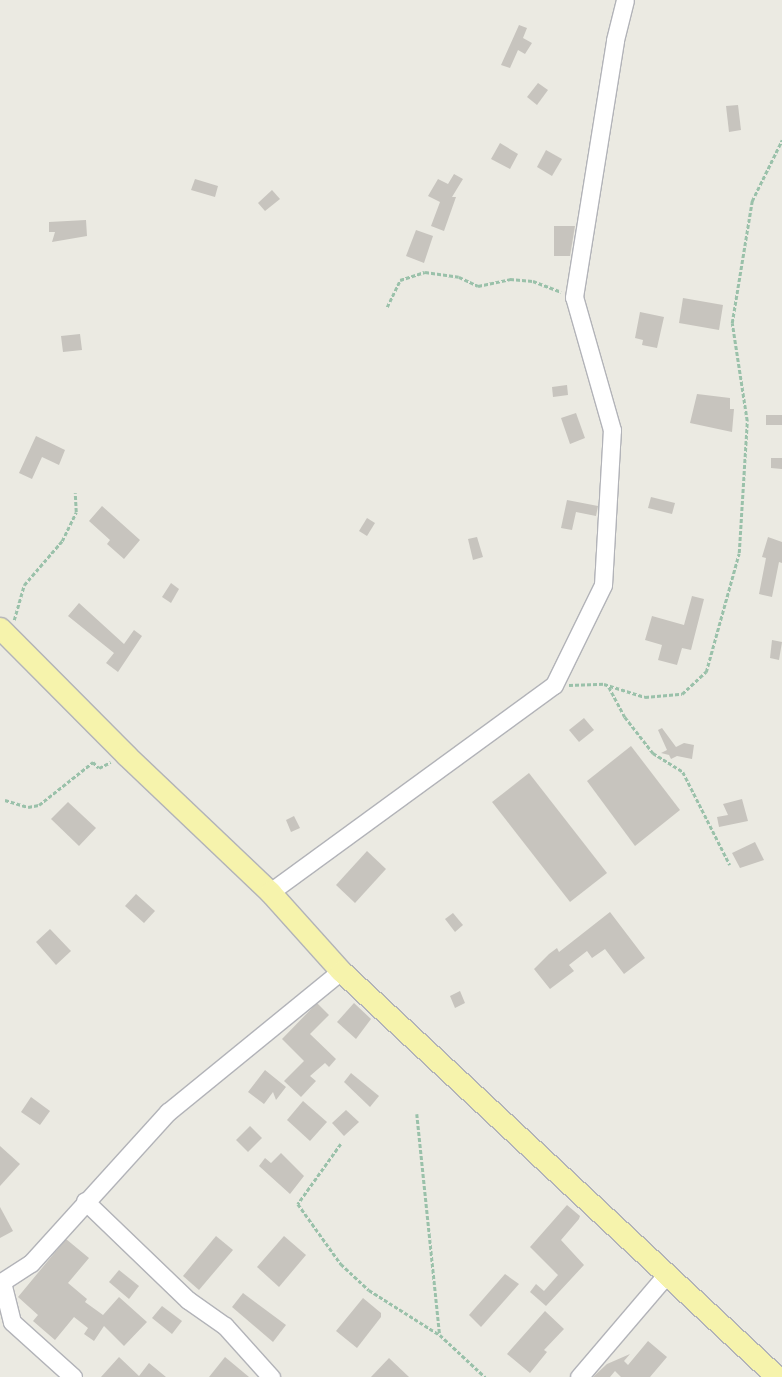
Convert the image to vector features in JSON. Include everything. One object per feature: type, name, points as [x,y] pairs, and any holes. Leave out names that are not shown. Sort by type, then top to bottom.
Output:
[{"type":"main road","points":[[5,633],[126,755],[270,892],[341,971],[777,1377]]},
{"type":"street","points":[[270,892],[554,685],[603,585],[611,438],[574,297],[615,40],[625,0]]},
{"type":"street","points":[[73,1377],[6,1322],[1,1283],[31,1263],[85,1201],[168,1112],[341,971]]},
{"type":"street","points":[[85,1201],[188,1300],[225,1326],[271,1377]]},
{"type":"street","points":[[579,1377],[667,1274]]},
{"type":"path","points":[[554,685],[609,686],[645,697],[682,694],[706,672],[740,553],[747,421],[732,322],[752,201],[782,140]]},
{"type":"path","points":[[387,307],[400,280],[425,272],[459,277],[478,286],[510,279],[533,281],[574,297]]},
{"type":"path","points":[[5,633],[24,585],[62,541],[76,512],[75,493]]},
{"type":"path","points":[[609,686],[625,717],[653,753],[683,772],[730,865]]},
{"type":"path","points":[[5,800],[28,808],[39,805],[93,762],[99,768],[126,755]]},
{"type":"path","points":[[417,1114],[440,1335]]},
{"type":"path","points":[[341,1144],[298,1204],[342,1264],[369,1290],[440,1335],[485,1377]]},
{"type":"building","points":[[519,25],[527,28],[523,38],[532,43],[525,54],[518,50],[510,68],[501,65]]},
{"type":"building","points":[[538,83],[548,90],[537,105],[527,97]]},
{"type":"building","points":[[738,105],[741,130],[729,132],[726,106]]},
{"type":"building","points":[[500,143],[518,154],[510,169],[491,159]]},
{"type":"building","points":[[546,150],[562,159],[552,176],[537,167]]},
{"type":"building","points":[[454,174],[463,179],[452,197],[456,197],[444,231],[431,226],[440,202],[428,196],[438,179],[448,184]]},
{"type":"building","points":[[195,179],[218,186],[215,197],[191,190]]},
{"type":"building","points":[[272,190],[280,199],[265,211],[258,203]]},
{"type":"building","points":[[86,220],[87,236],[52,242],[55,232],[49,232],[49,222]]},
{"type":"building","points":[[554,226],[575,226],[570,256],[554,256]]},
{"type":"building","points":[[416,230],[433,236],[424,263],[406,256]]},
{"type":"building","points":[[683,298],[723,305],[719,330],[679,323]]},
{"type":"building","points":[[640,312],[664,317],[657,348],[642,345],[643,340],[635,338]]},
{"type":"building","points":[[80,334],[82,350],[63,352],[61,336]]},
{"type":"building","points":[[567,385],[568,395],[553,397],[552,387]]},
{"type":"building","points":[[697,394],[730,398],[730,409],[734,409],[732,432],[690,423]]},
{"type":"building","points":[[576,413],[585,438],[570,444],[561,418]]},
{"type":"building","points":[[766,415],[782,415],[782,425],[766,425]]},
{"type":"building","points":[[36,436],[65,450],[59,465],[42,457],[32,479],[19,473]]},
{"type":"building","points":[[771,458],[782,458],[782,469],[771,468]]},
{"type":"building","points":[[651,497],[675,503],[672,514],[648,508]]},
{"type":"building","points":[[567,500],[598,506],[596,516],[576,512],[572,530],[561,528]]},
{"type":"building","points":[[102,506],[140,540],[124,559],[107,544],[110,540],[89,521]]},
{"type":"building","points":[[367,518],[375,523],[367,536],[359,531]]},
{"type":"building","points":[[477,537],[483,557],[473,560],[468,539]]},
{"type":"building","points":[[768,537],[782,542],[782,563],[779,562],[772,597],[759,594],[766,558],[762,557]]},
{"type":"building","points":[[171,583],[179,589],[171,603],[162,597]]},
{"type":"building","points":[[692,596],[704,599],[691,650],[682,648],[677,665],[658,660],[662,645],[645,640],[652,616],[684,625]]},
{"type":"building","points":[[79,603],[124,644],[134,630],[142,636],[118,672],[106,663],[114,653],[68,616]]},
{"type":"building","points":[[772,640],[782,642],[779,660],[770,658]]},
{"type":"building","points":[[584,718],[594,730],[579,742],[569,730]]},
{"type":"building","points":[[662,728],[676,747],[684,743],[694,745],[692,759],[677,756],[671,759],[669,755],[661,753],[667,750],[658,730]]},
{"type":"building","points":[[631,746],[680,810],[635,846],[587,781]]},
{"type":"building","points":[[529,773],[607,873],[570,902],[492,802]]},
{"type":"building","points":[[742,799],[748,821],[719,827],[717,817],[728,815],[723,804]]},
{"type":"building","points":[[68,802],[96,828],[79,846],[51,819]]},
{"type":"building","points":[[294,816],[300,828],[291,832],[286,820]]},
{"type":"building","points":[[755,842],[764,860],[740,868],[732,853]]},
{"type":"building","points":[[367,851],[386,869],[355,903],[336,885]]},
{"type":"building","points":[[136,894],[155,911],[144,923],[125,906]]},
{"type":"building","points":[[610,912],[645,958],[624,974],[605,949],[592,958],[587,951],[569,965],[574,971],[550,989],[534,969],[557,948],[559,952]]},
{"type":"building","points":[[453,913],[463,925],[455,932],[445,919]]},
{"type":"building","points":[[50,929],[71,951],[56,965],[36,942]]},
{"type":"building","points":[[460,991],[465,1003],[455,1008],[450,996]]},
{"type":"building","points":[[317,1003],[329,1015],[310,1034],[336,1059],[329,1067],[325,1063],[310,1076],[316,1081],[301,1097],[284,1081],[304,1061],[282,1039]]},
{"type":"building","points":[[354,1003],[371,1019],[356,1039],[337,1022]]},
{"type":"building","points":[[265,1070],[286,1087],[276,1100],[273,1092],[264,1104],[248,1092]]},
{"type":"building","points":[[351,1073],[379,1096],[370,1107],[344,1082]]},
{"type":"building","points":[[31,1097],[50,1111],[40,1125],[21,1112]]},
{"type":"building","points":[[303,1101],[327,1122],[310,1141],[287,1120]]},
{"type":"building","points":[[346,1110],[359,1122],[344,1136],[332,1123]]},
{"type":"building","points":[[250,1126],[262,1138],[248,1152],[236,1140]]},
{"type":"building","points":[[0,1146],[20,1164],[0,1186]]},
{"type":"building","points":[[281,1153],[304,1176],[290,1194],[259,1166],[265,1158],[271,1163]]},
{"type":"building","points":[[567,1205],[580,1216],[561,1240],[584,1265],[546,1306],[530,1292],[536,1284],[544,1291],[558,1275],[530,1247]]},
{"type":"building","points":[[0,1207],[13,1231],[0,1238]]},
{"type":"building","points":[[216,1236],[233,1250],[199,1290],[183,1276]]},
{"type":"building","points":[[284,1236],[306,1255],[279,1287],[257,1267]]},
{"type":"building","points":[[66,1239],[89,1258],[68,1283],[87,1299],[85,1302],[103,1315],[119,1297],[147,1322],[124,1346],[104,1326],[94,1341],[84,1334],[88,1328],[74,1317],[55,1340],[33,1321],[38,1315],[18,1297]]},
{"type":"building","points":[[119,1270],[139,1286],[129,1299],[109,1282]]},
{"type":"building","points":[[505,1274],[519,1284],[481,1327],[469,1315]]},
{"type":"building","points":[[243,1293],[286,1325],[273,1342],[232,1307]]},
{"type":"building","points":[[363,1298],[381,1313],[381,1317],[357,1348],[336,1331]]},
{"type":"building","points":[[162,1306],[182,1321],[172,1334],[152,1318]]},
{"type":"building","points":[[545,1311],[564,1329],[544,1350],[547,1352],[530,1373],[507,1354]]},
{"type":"building","points":[[648,1341],[667,1357],[650,1377],[621,1377],[615,1371],[610,1377],[593,1377],[607,1364],[630,1354],[624,1361],[628,1365]]},
{"type":"building","points":[[119,1357],[139,1376],[149,1363],[166,1377],[101,1377]]},
{"type":"building","points":[[225,1357],[249,1377],[209,1377]]},
{"type":"building","points":[[389,1358],[409,1377],[371,1377]]}]
